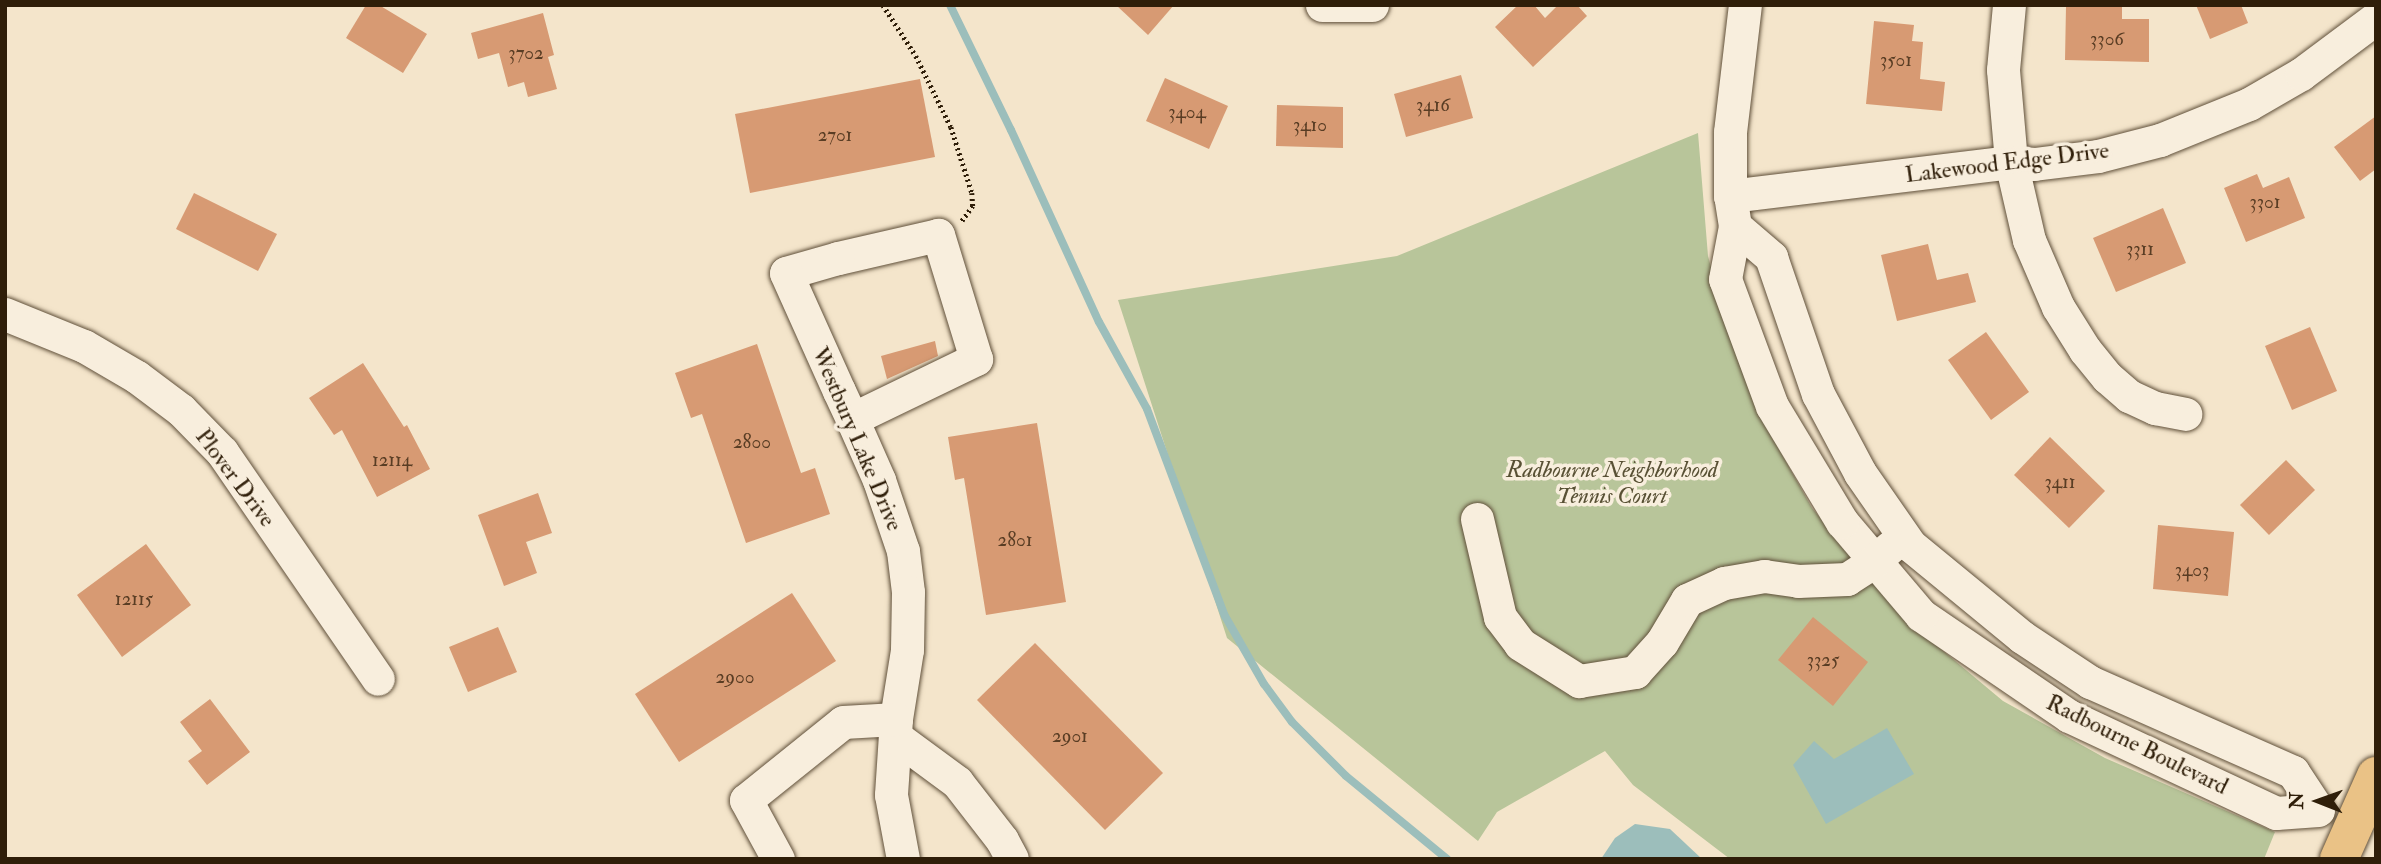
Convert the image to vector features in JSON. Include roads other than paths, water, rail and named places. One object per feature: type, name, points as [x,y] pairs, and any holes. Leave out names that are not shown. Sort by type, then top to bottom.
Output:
[{"type":"main road","points":[[2346,844],[2376,776]]},
{"type":"street","points":[[1322,5],[1372,5]]},
{"type":"street","name":"Radbourne Boulevard","points":[[1745,5],[1730,132],[1733,211],[1725,279],[1767,393],[1812,477],[1873,562],[1921,615],[2069,716],[2276,813],[2318,810]]},
{"type":"street","points":[[2009,5],[2003,70],[2011,162],[2028,240],[2058,307],[2085,350],[2107,377],[2129,396],[2155,408],[2185,414]]},
{"type":"street","name":"Lakewood Edge Drive","points":[[1733,211],[2011,162],[2034,164],[2098,156],[2160,140],[2218,118],[2301,74],[2376,18]]},
{"type":"street","name":"Radbourne Boulevard","points":[[1733,211],[1771,257],[1818,394],[1860,473],[1902,536],[2022,637],[2090,682],[2293,772],[2318,810],[2346,844]]},
{"type":"street","name":"Westbury Lake Drive","points":[[852,419],[976,359],[938,235],[838,258],[786,274],[879,480],[903,551],[908,592],[907,650],[896,728],[891,795],[903,859]]},
{"type":"street","name":"Plover Drive","points":[[5,314],[84,346],[137,377],[181,410],[222,452],[378,679]]},
{"type":"street","points":[[1477,519],[1500,617],[1520,644],[1579,681],[1636,672],[1662,642],[1687,600],[1724,583],[1765,576],[1798,581],[1847,579],[1873,562],[1902,536]]},
{"type":"street","points":[[778,859],[746,800],[843,722],[896,728],[957,782],[1002,840],[1012,859]]},
{"type":"water","points":[[1887,728],[1914,774],[1826,824],[1793,765],[1814,741],[1834,759]]},
{"type":"water","points":[[1635,824],[1670,829],[1702,859],[1601,859],[1615,838]]},
{"type":"waterway","points":[[950,5],[1099,322],[1147,409],[1225,616],[1264,684],[1292,722],[1346,776],[1447,859]]},
{"type":"park label","name":"Radbourne Neighborhood Tennis Court","points":[[1612,483]]}]
